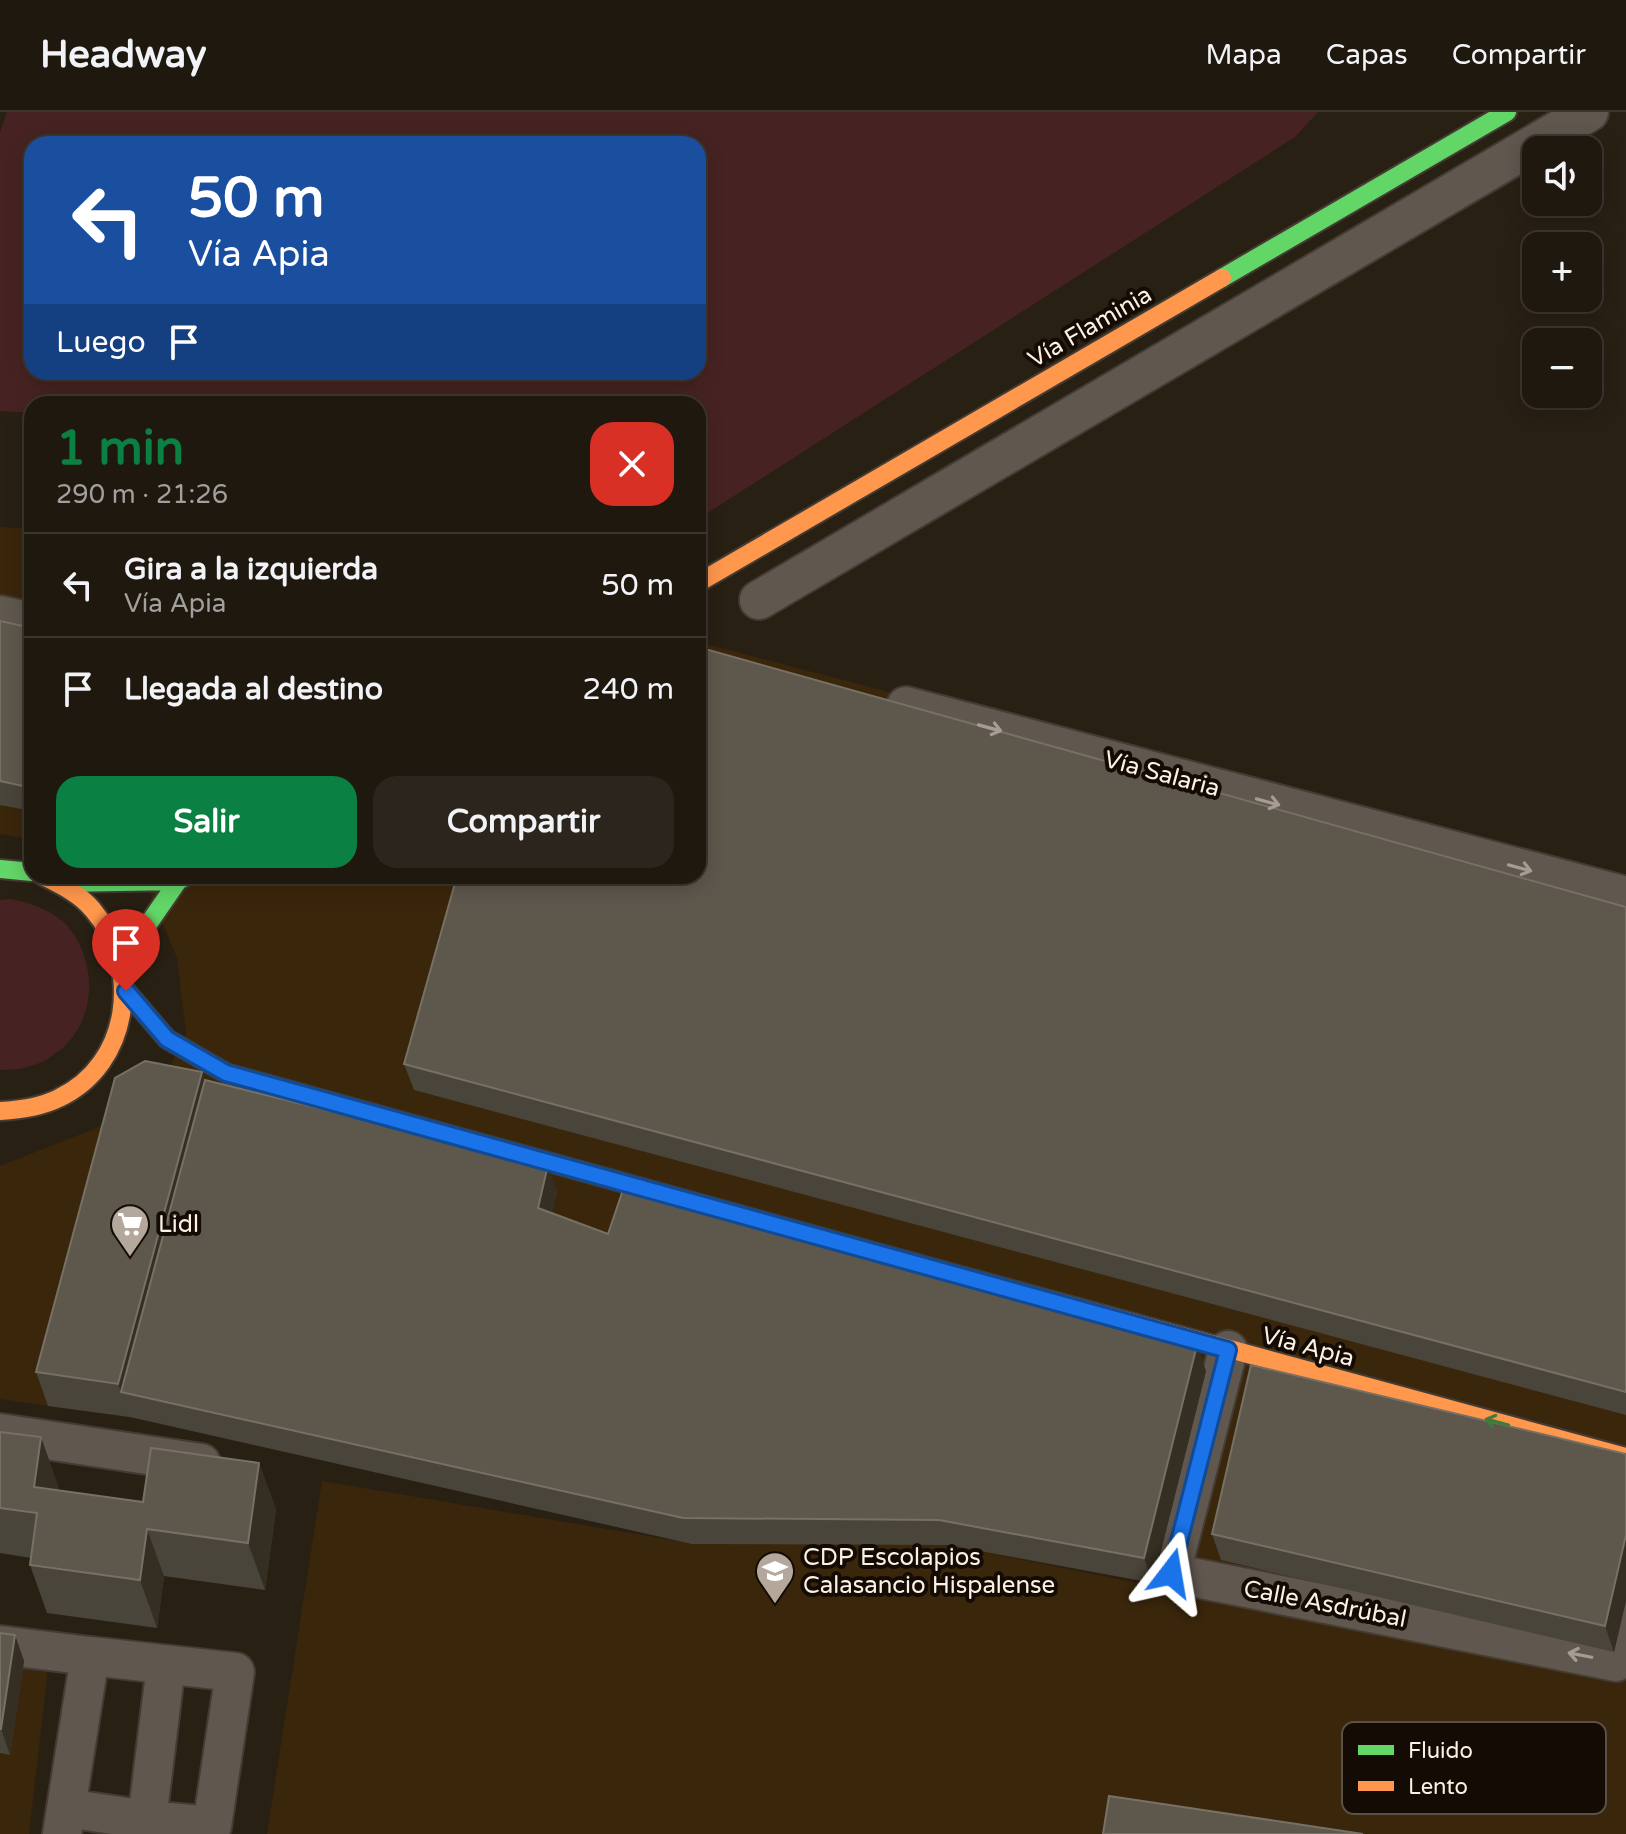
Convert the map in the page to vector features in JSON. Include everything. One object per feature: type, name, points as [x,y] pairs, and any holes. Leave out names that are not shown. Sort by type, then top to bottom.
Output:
[{"type":"street","name":"Vía Flaminia","points":[[706,578],[1507,112]]},
{"type":"street","points":[[759,600],[1589,112]]},
{"type":"street","points":[[0,615],[24,620]]},
{"type":"street","name":"Vía Salaria","points":[[868,696],[1626,896]]},
{"type":"street","points":[[0,869],[24,871]]},
{"type":"street","points":[[0,1111],[28,1110],[62,1098],[90,1076],[111,1047],[123,1014],[126,991],[115,939],[92,907],[62,884]]},
{"type":"street","points":[[122,962],[179,884]]},
{"type":"street","name":"Vía Apia","points":[[126,991],[167,1039],[226,1073],[1626,1457]]},
{"type":"street","name":"Calle Asdrúbal","points":[[1228,1350],[1171,1573],[1616,1662],[1626,1622]]},
{"type":"street","points":[[0,1433],[235,1469]]},
{"type":"street","points":[[0,1645],[235,1672],[212,1826],[147,1820],[64,1821],[90,1656]]},
{"type":"street","points":[[147,1820],[166,1665]]},
{"type":"shaded area","points":[[7,112],[1318,112],[1295,137],[706,514],[706,396],[24,396],[24,412],[0,411],[0,133]]},
{"type":"shaded area","points":[[0,527],[24,528],[24,838],[0,834]]},
{"type":"shaded area","points":[[706,644],[1626,885],[1626,1678],[1419,1632],[977,1551],[1626,1680],[1626,1834],[267,1834],[322,1481],[684,1542],[301,1442],[0,1399],[0,1166],[94,1129],[157,1095],[186,1033],[177,958],[146,884],[706,884]]},
{"type":"shaded area","points":[[10,899],[49,912],[72,932],[84,956],[89,978],[88,999],[83,1019],[60,1051],[23,1068],[0,1070],[0,900]]},
{"type":"shaded area","points":[[0,1645],[50,1651],[29,1834],[0,1834]]},
{"type":"building","points":[[0,621],[24,626],[24,786],[0,781]]},
{"type":"building","points":[[706,649],[1626,907],[1626,1392],[404,1064],[455,884],[706,884]]},
{"type":"building","name":"Lidl","points":[[145,1061],[202,1072],[118,1384],[36,1372],[115,1078]]},
{"type":"building","points":[[205,1080],[548,1165],[538,1208],[608,1234],[624,1187],[1197,1345],[1144,1558],[939,1520],[683,1518],[121,1392]]},
{"type":"building","points":[[1251,1365],[1626,1454],[1626,1535],[1605,1626],[1212,1534]]},
{"type":"building","points":[[0,1432],[41,1437],[34,1487],[143,1502],[151,1448],[259,1463],[248,1543],[147,1529],[140,1580],[30,1565],[37,1513],[0,1508]]},
{"type":"building","points":[[0,1633],[15,1635],[1,1729],[0,1729]]},
{"type":"building","points":[[1109,1796],[1363,1834],[1103,1834]]},
{"type":"traffic: fast","points":[[1222,278],[1507,112]]},
{"type":"traffic: fast","points":[[0,869],[24,871]]},
{"type":"traffic: fast","points":[[122,962],[176,884]]},
{"type":"traffic: fast","points":[[472,1141],[943,1271]]},
{"type":"traffic: slow","points":[[706,578],[1222,278]]},
{"type":"traffic: slow","points":[[0,1111],[45,1104],[83,1082],[102,1062],[114,1039],[121,1013],[123,986],[109,933],[82,899],[58,884]]},
{"type":"traffic: slow","points":[[126,991],[167,1039],[226,1073],[472,1141]]},
{"type":"traffic: slow","points":[[943,1271],[1626,1457]]},
{"type":"place","name":"Lidl","points":[[130,1258]]},
{"type":"place","name":"CDP Escolapios Calasancio Hispalense","points":[[775,1605]]},
{"type":"route","points":[[126,991],[167,1039],[226,1073],[1228,1350],[1171,1573]]}]
